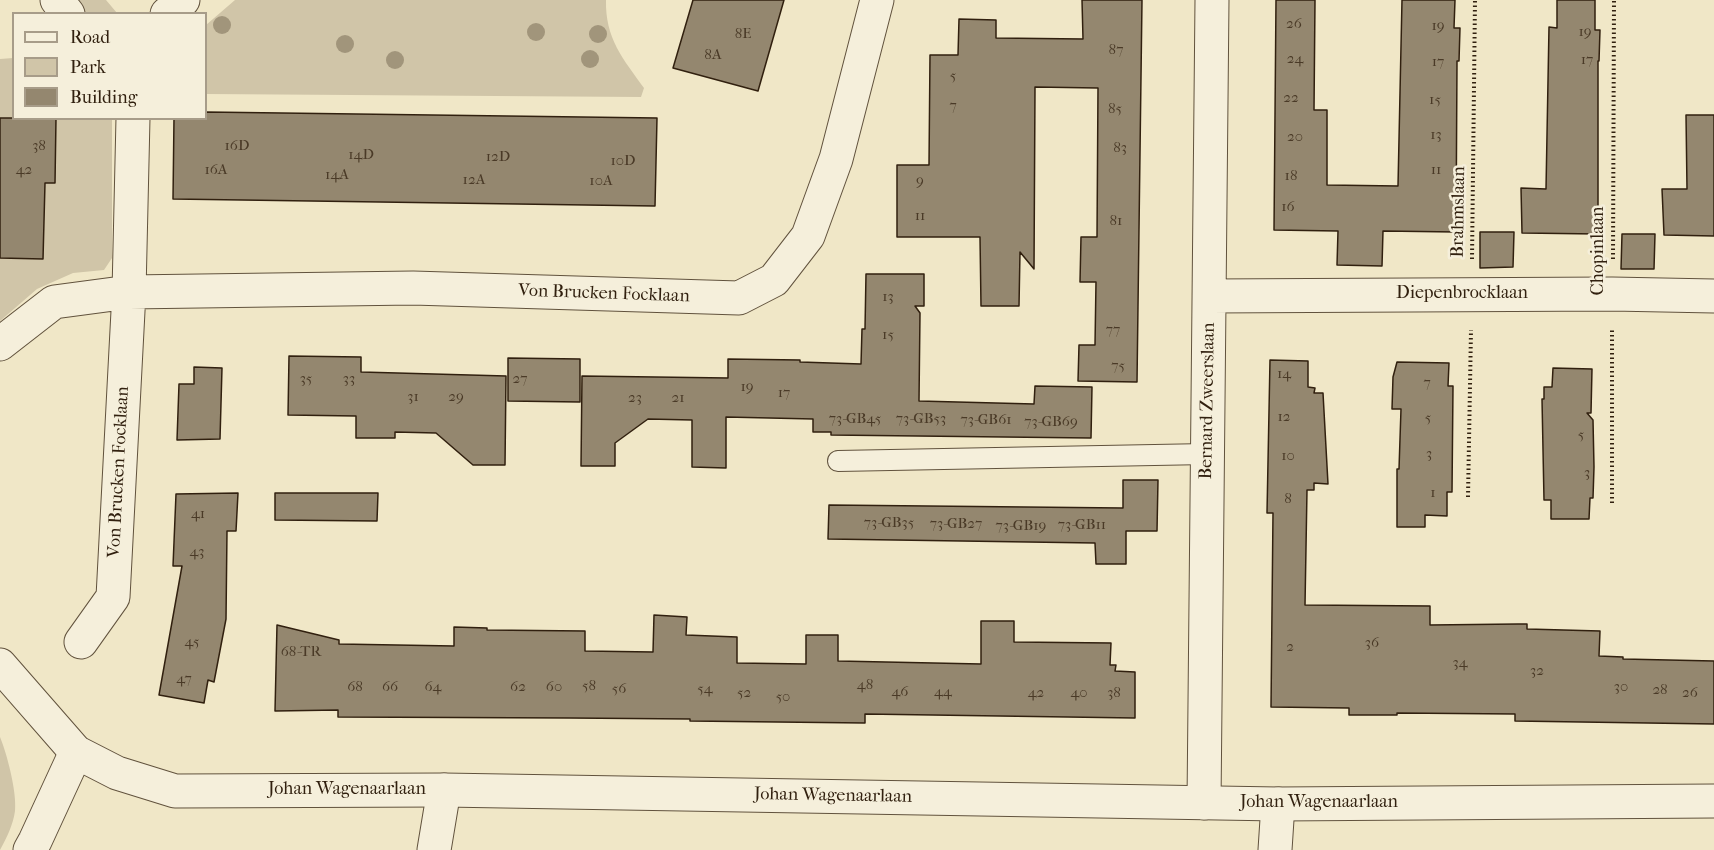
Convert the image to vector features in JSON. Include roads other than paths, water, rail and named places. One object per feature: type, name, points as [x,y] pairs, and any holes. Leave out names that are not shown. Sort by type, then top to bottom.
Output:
[{"type":"street","points":[[57,0],[66,12]]},
{"type":"street","name":"Von Brucken Focklaan","points":[[0,344],[54,302],[129,292],[413,288],[739,298],[774,280],[808,236],[836,159],[877,0]]},
{"type":"street","name":"Bernard Zweerslaan","points":[[1204,803],[1212,0]]},
{"type":"street","name":"Von Brucken Focklaan","points":[[81,642],[113,597],[129,292],[133,120]]},
{"type":"street","name":"Diepenbrocklaan","points":[[1210,296],[1612,294],[1714,296]]},
{"type":"street","name":"Johan Wagenaarlaan","points":[[0,665],[76,752],[117,774],[175,791],[444,790],[1278,804],[1714,801]]},
{"type":"street","points":[[30,850],[76,752]]},
{"type":"street","points":[[434,850],[444,790]]},
{"type":"street","points":[[1275,850],[1278,804]]},
{"type":"lane","points":[[838,461],[1207,454]]}]
